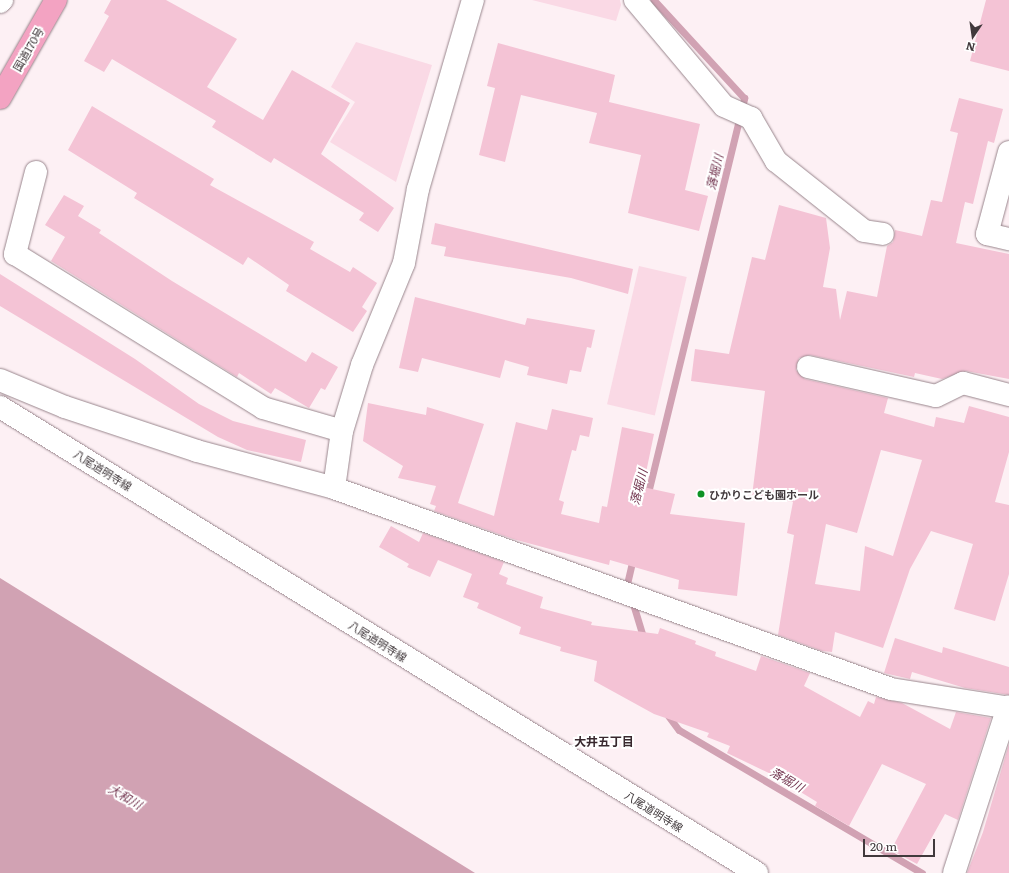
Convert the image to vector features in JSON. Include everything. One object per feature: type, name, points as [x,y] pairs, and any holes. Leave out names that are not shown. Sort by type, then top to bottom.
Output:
[{"type":"highway","name":"国道170号","points":[[0,98],[56,0]]},
{"type":"street","points":[[334,488],[342,431],[362,365],[404,263],[418,189],[473,0]]},
{"type":"street","points":[[635,0],[724,106],[750,118],[776,161],[864,231],[883,234]]},
{"type":"street","points":[[1009,152],[987,234],[1009,239]]},
{"type":"street","points":[[36,172],[15,254],[263,408],[342,431]]},
{"type":"street","points":[[808,367],[936,396],[963,383],[1009,395]]},
{"type":"street","points":[[0,380],[65,407],[197,451],[334,488],[644,602],[891,689],[1008,707],[954,873]]},
{"type":"street","name":"八尾道明寺線","points":[[0,407],[757,873]]},
{"type":"shaded area","points":[[532,0],[620,0],[621,5],[616,21]]},
{"type":"shaded area","points":[[356,42],[432,65],[396,182],[330,142],[355,102],[331,87]]},
{"type":"shaded area","points":[[639,266],[687,277],[655,415],[607,404]]},
{"type":"water","name":"大和川","points":[[0,578],[475,873],[0,873]]},
{"type":"building","points":[[111,0],[166,0],[237,39],[207,87],[263,120],[292,70],[350,103],[321,154],[394,208],[378,232],[359,220],[364,213],[274,158],[271,163],[212,127],[216,121],[112,59],[104,72],[84,61],[109,16],[104,13]]},
{"type":"building","points":[[986,0],[1009,0],[1009,71],[970,61]]},
{"type":"building","points":[[498,43],[615,75],[609,102],[700,124],[685,190],[708,196],[699,231],[628,213],[641,155],[589,143],[597,113],[521,95],[505,162],[479,155],[495,88],[487,86]]},
{"type":"building","points":[[959,98],[1003,109],[994,143],[988,141],[973,204],[965,202],[956,243],[1009,254],[1009,379],[966,371],[942,379],[915,373],[914,377],[810,355],[799,358],[796,370],[805,379],[888,398],[884,413],[934,427],[936,417],[964,423],[969,406],[1009,417],[1009,452],[995,502],[1009,505],[1009,574],[995,621],[954,609],[973,544],[931,531],[910,569],[883,648],[835,632],[832,652],[822,651],[778,635],[794,535],[787,533],[793,502],[752,496],[765,391],[691,381],[695,349],[729,354],[752,257],[765,260],[779,205],[826,218],[830,248],[823,287],[836,289],[840,320],[847,291],[877,297],[887,246],[893,242],[895,230],[922,236],[931,200],[942,202],[958,133],[950,131]],"holes":[[[881,450],[922,460],[893,556],[865,546],[860,591],[815,584],[826,524],[857,533]]]},
{"type":"building","points":[[92,106],[214,179],[210,185],[314,242],[310,249],[350,272],[353,267],[377,283],[362,307],[367,311],[353,332],[286,291],[289,285],[248,257],[243,265],[134,198],[137,193],[68,150]]},
{"type":"building","points":[[64,195],[84,206],[78,216],[101,230],[99,233],[172,281],[306,362],[312,352],[338,367],[325,390],[321,388],[309,408],[275,388],[271,394],[239,373],[237,377],[51,261],[65,237],[45,225]]},
{"type":"building","points":[[435,223],[633,269],[628,294],[571,278],[444,256],[446,247],[431,244]]},
{"type":"building","points":[[0,274],[135,359],[199,404],[233,421],[306,440],[301,462],[247,450],[218,437],[0,306]]},
{"type":"building","points":[[415,297],[525,325],[527,318],[595,330],[591,348],[587,347],[581,372],[570,370],[567,384],[527,375],[529,367],[505,360],[500,378],[422,358],[418,372],[399,368]]},
{"type":"building","points":[[368,403],[426,415],[427,407],[484,424],[458,503],[494,516],[516,422],[547,430],[552,409],[593,418],[589,437],[580,435],[576,451],[572,450],[559,500],[564,502],[561,514],[599,523],[602,506],[607,507],[622,427],[654,434],[643,487],[675,494],[670,514],[745,523],[737,596],[678,589],[679,580],[610,560],[609,565],[513,539],[434,511],[436,506],[430,504],[436,486],[398,478],[403,466],[363,441]]},
{"type":"building","points":[[391,526],[419,542],[423,533],[504,562],[499,574],[508,578],[506,584],[543,597],[540,608],[592,622],[591,625],[658,634],[660,628],[696,641],[695,644],[716,652],[715,656],[756,671],[761,656],[810,673],[804,686],[860,717],[868,701],[874,704],[876,697],[902,703],[950,729],[956,712],[991,718],[958,820],[945,814],[917,864],[891,850],[926,784],[882,764],[849,826],[815,806],[817,802],[771,774],[727,753],[730,746],[707,737],[709,733],[654,714],[594,681],[597,661],[560,651],[561,647],[519,634],[521,627],[477,608],[479,603],[463,597],[472,574],[438,560],[430,577],[407,567],[409,564],[379,547]]},
{"type":"building","points":[[895,638],[942,653],[943,647],[1009,667],[1009,695],[965,688],[912,672],[910,679],[884,673]]},
{"type":"building","points":[[1009,744],[1009,873],[967,873],[983,832]]},
{"type":"waterway","name":"落堀川","points":[[647,497],[744,98],[654,0]]},
{"type":"waterway","name":"落堀川","points":[[633,558],[627,584],[644,640]]},
{"type":"waterway","name":"落堀川","points":[[666,713],[679,730],[922,873]]},
{"type":"place","name":"ひかりこども園ホール","points":[[701,494]]},
{"type":"district","name":"大井五丁目","points":[[604,742]]}]
